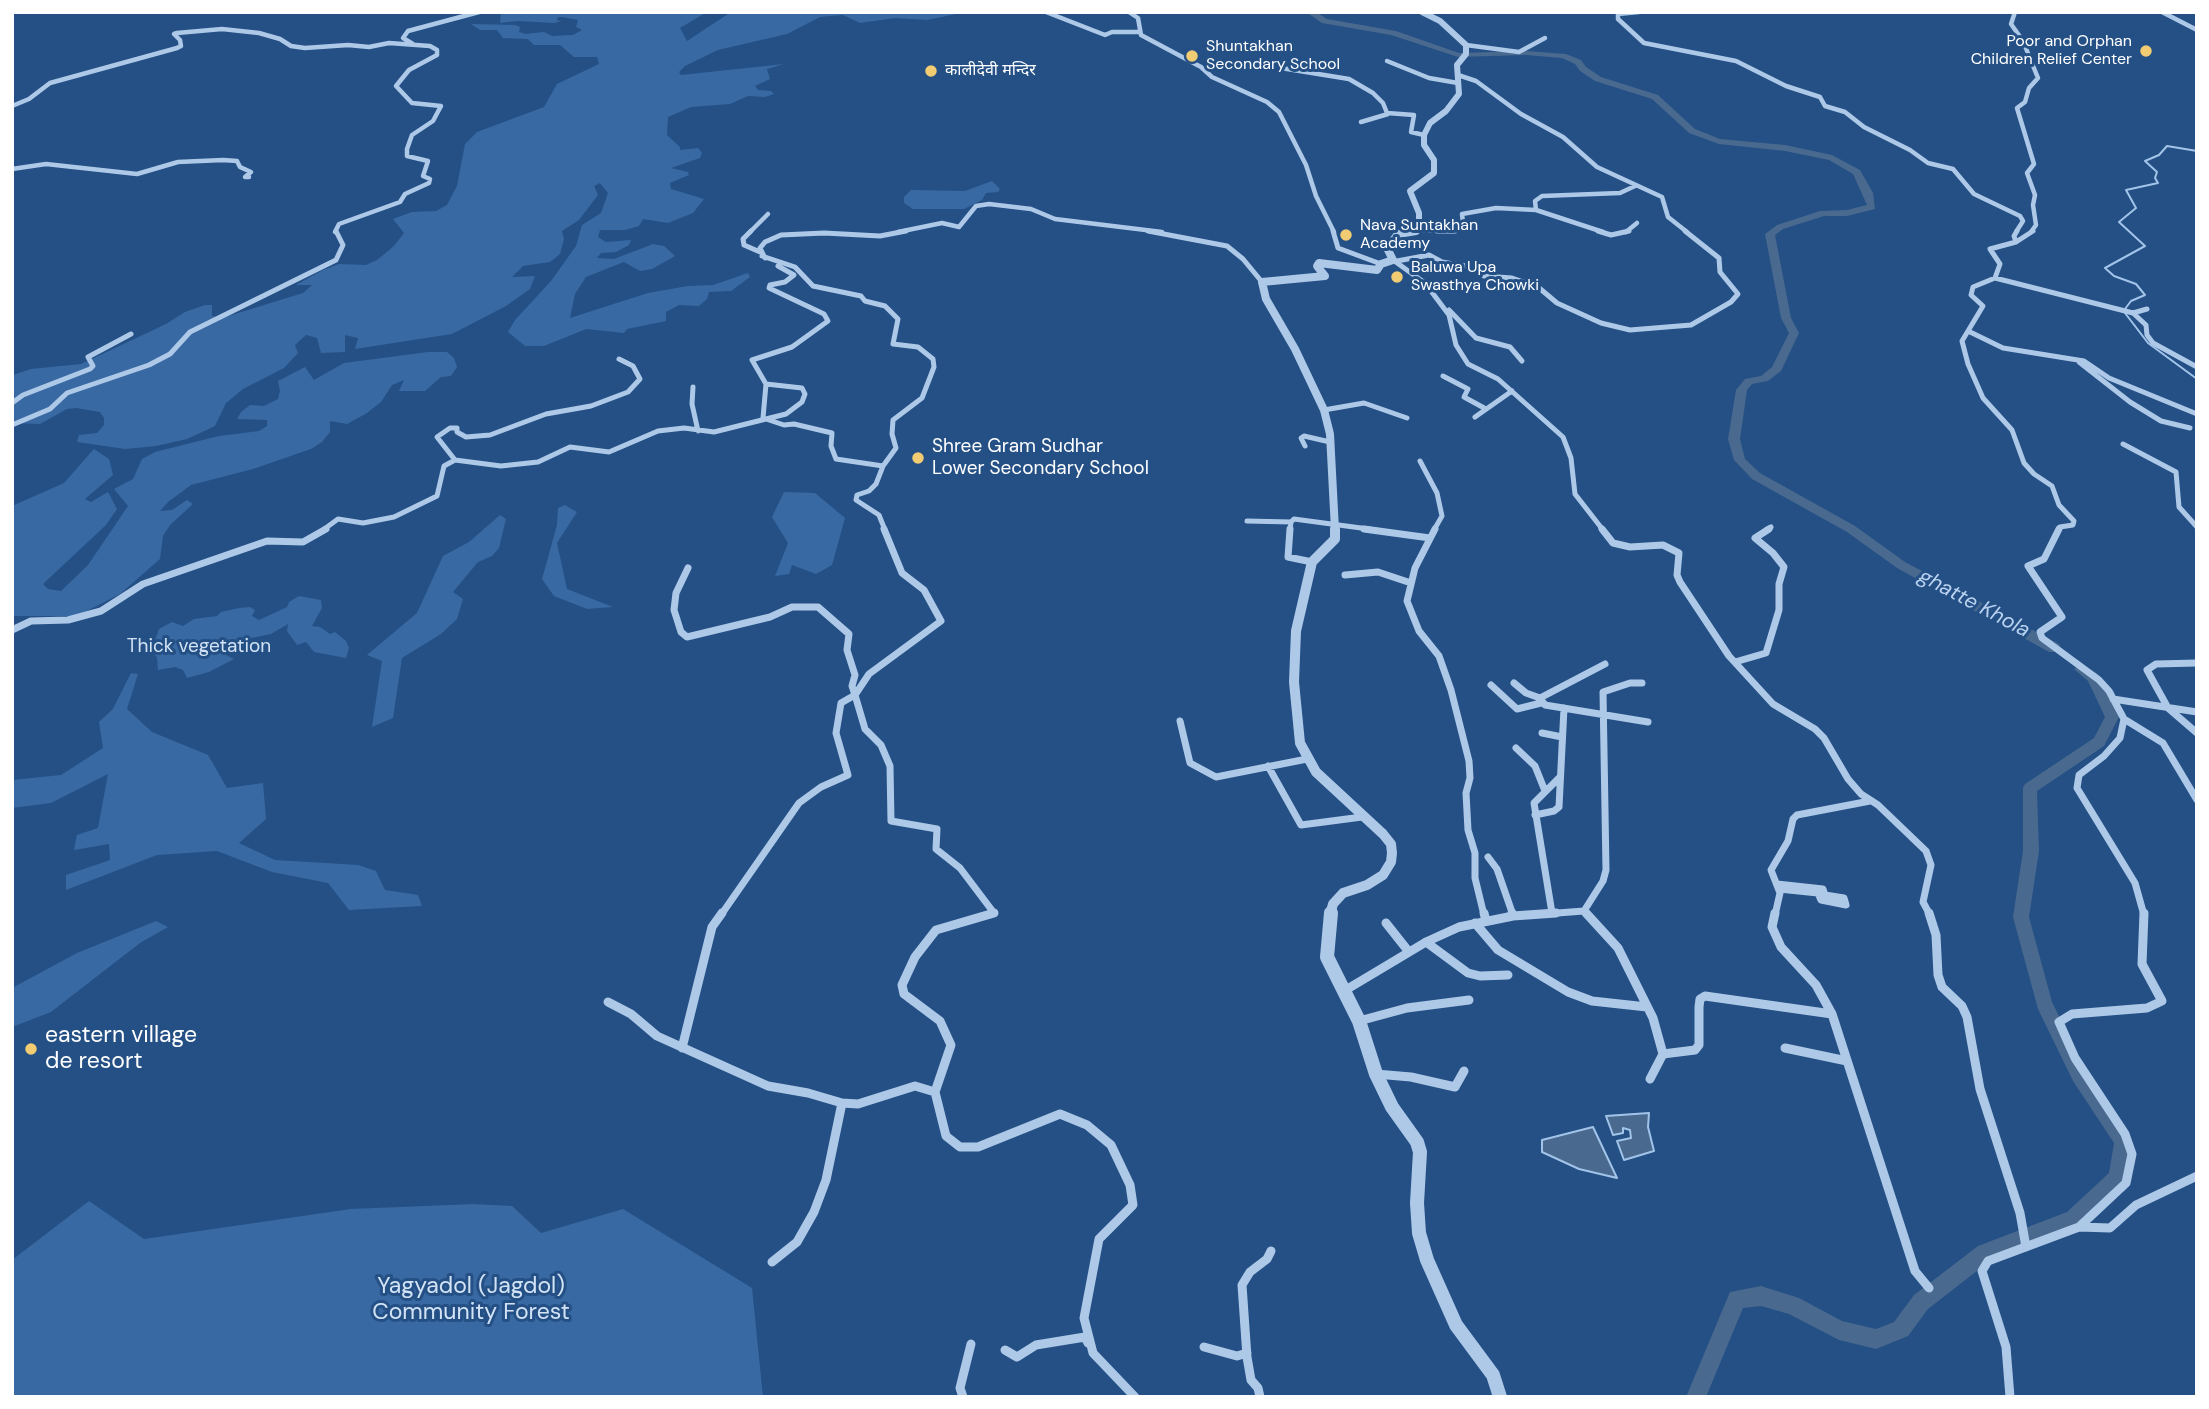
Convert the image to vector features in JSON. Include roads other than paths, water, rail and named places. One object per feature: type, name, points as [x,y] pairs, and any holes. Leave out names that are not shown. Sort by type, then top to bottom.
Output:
[{"type":"street","points":[[417,45],[403,38],[408,31],[479,12]]},
{"type":"street","points":[[1046,12],[1105,35],[1118,31],[1139,32],[1201,67],[1212,77],[1267,102],[1279,112],[1306,165],[1316,196],[1332,225],[1338,248],[1387,262],[1400,263],[1429,255],[1442,262],[1466,266],[1484,276],[1512,278],[1538,287],[1558,303],[1601,323],[1630,330],[1690,325],[1731,302],[1738,293],[1720,272],[1719,258],[1668,217],[1662,197],[1597,167],[1563,137],[1521,114],[1476,81],[1429,78],[1387,61]]},
{"type":"street","points":[[1129,12],[1138,18],[1139,32]]},
{"type":"street","points":[[1422,12],[1440,21],[1466,45],[1519,52],[1545,38]]},
{"type":"street","points":[[1639,12],[1618,14],[1618,19],[1644,43],[1736,61],[1786,86],[1820,97],[1825,106],[1845,112],[1864,127],[1910,150],[1928,163],[1953,169],[1974,194],[2020,216],[2023,221],[2014,236],[2016,242]]},
{"type":"street","points":[[2015,12],[2011,24],[2023,41],[2038,78],[2029,88],[2025,102],[2017,108],[2034,164],[2027,173],[2035,195],[2033,205],[2036,225],[2031,233],[2016,242],[1990,249],[2000,264],[1994,278],[1973,287],[1971,295],[1983,306],[1962,341],[1968,364],[1983,398],[2012,430],[2024,463],[2034,474],[2052,485],[2059,505],[2074,521],[2073,525],[2060,527],[2044,559],[2028,566],[2062,617],[2040,632],[2042,638],[2099,680],[2124,719],[2163,743],[2197,800]]},
{"type":"street","points":[[2162,12],[2197,30]]},
{"type":"street","points":[[12,106],[29,99],[50,83],[177,48],[181,46],[180,40],[174,34],[222,29],[243,30],[305,48],[348,45],[369,47],[389,43],[430,46],[437,50],[437,55],[409,70],[396,86],[412,103],[441,106],[433,121],[408,140],[407,156],[428,161],[423,176],[430,179],[429,183],[405,194],[400,202],[339,225],[335,232],[344,245],[340,254],[325,267],[289,281],[269,295],[190,332],[170,354],[149,365],[67,393],[50,409],[12,425]]},
{"type":"street","points":[[1419,229],[1419,213],[1410,191],[1434,173],[1434,160],[1422,141],[1430,123],[1446,111],[1459,94],[1460,61],[1466,54],[1466,45]]},
{"type":"street","points":[[1281,68],[1349,79],[1373,93],[1388,114]]},
{"type":"street","points":[[1361,122],[1388,114],[1414,115],[1410,131],[1424,135]]},
{"type":"street","points":[[12,169],[46,164],[137,174],[178,162],[222,160],[237,161],[240,167],[251,172],[245,177],[249,177]]},
{"type":"street","points":[[1536,210],[1535,201],[1542,196],[1620,193],[1635,186]]},
{"type":"street","points":[[761,254],[760,248],[765,242],[788,234],[880,236],[942,223],[959,227],[976,206],[989,204],[1031,209],[1055,219],[1176,234],[1227,246],[1243,259],[1262,282],[1266,299],[1295,349],[1324,410],[1331,442],[1335,539],[1312,562],[1296,631],[1294,672],[1300,743],[1316,772],[1383,834],[1391,844],[1392,853],[1391,862],[1383,874],[1367,885],[1343,893],[1330,912],[1326,957],[1359,1021],[1376,1074],[1392,1107],[1417,1142],[1420,1152],[1417,1203],[1419,1233],[1427,1260],[1456,1325],[1493,1375],[1500,1397]]},
{"type":"street","points":[[1387,262],[1387,248],[1398,234],[1419,229],[1454,231],[1463,223],[1462,214],[1477,210],[1536,210],[1611,234],[1628,232],[1637,223]]},
{"type":"street","points":[[768,214],[743,239],[744,245],[794,275],[785,282],[770,285],[769,288],[824,314],[828,321],[792,347],[752,360],[753,366],[763,376],[766,384],[763,418],[783,425],[794,424],[832,433],[831,446],[836,459],[883,466]]},
{"type":"street","points":[[682,1048],[712,927],[799,803],[821,787],[848,775],[836,733],[841,703],[855,695],[869,674],[941,621],[924,590],[902,573],[879,515],[856,500],[857,495],[869,491],[876,484],[883,466],[896,448],[892,434],[893,420],[922,398],[934,367],[933,359],[918,347],[894,344],[898,319],[885,306],[864,301],[861,296],[813,286],[795,267],[761,254]]},
{"type":"street","points":[[1262,282],[1325,276],[1317,266],[1320,263],[1377,270],[1387,262]]},
{"type":"street","points":[[1387,262],[1425,283],[1449,315],[1456,345],[1468,364],[1492,376],[1512,391],[1563,438],[1571,458],[1575,494],[1613,544],[1663,545],[1676,550],[1679,553],[1677,575],[1685,592],[1735,662],[1773,704],[1815,729],[1828,744],[1848,779],[1926,851],[1930,859],[1923,902],[1932,918],[1936,936],[1938,975],[1942,987],[1962,1006],[1967,1017],[1980,1089],[2020,1213],[2026,1247]]},
{"type":"street","points":[[1994,278],[2133,313],[2147,309]]},
{"type":"street","points":[[1436,298],[1476,338],[1510,347],[1522,361]]},
{"type":"street","points":[[2133,313],[2146,326],[2153,343],[2197,367]]},
{"type":"street","points":[[1968,331],[2003,348],[2051,354],[2091,364],[2109,378],[2164,398],[2197,414]]},
{"type":"street","points":[[12,402],[23,395],[90,369],[93,366],[88,357],[131,334]]},
{"type":"street","points":[[454,460],[437,437],[450,428],[457,428],[457,432],[466,436],[490,435],[546,414],[591,406],[628,392],[638,385],[640,379],[633,366],[620,359]]},
{"type":"street","points":[[2078,361],[2130,402],[2161,421],[2190,428]]},
{"type":"street","points":[[1443,376],[1468,388],[1470,390],[1464,397],[1486,409]]},
{"type":"street","points":[[12,630],[31,621],[68,620],[101,611],[143,584],[267,541],[303,542],[316,537],[338,519],[363,523],[394,517],[437,496],[444,466],[454,460],[502,466],[530,463],[570,447],[609,452],[658,430],[684,428],[714,432],[786,414],[802,402],[804,394],[798,387],[766,384]]},
{"type":"street","points":[[692,387],[692,404],[698,431]]},
{"type":"street","points":[[1475,417],[1512,391]]},
{"type":"street","points":[[1324,410],[1364,403],[1407,418]]},
{"type":"street","points":[[1305,446],[1301,438],[1304,436],[1331,442]]},
{"type":"street","points":[[2123,444],[2176,472],[2179,507],[2197,527]]},
{"type":"street","points":[[1420,461],[1434,485],[1442,513],[1441,520],[1415,568],[1407,601],[1419,631],[1439,656],[1451,690],[1469,761],[1470,778],[1466,793],[1468,830],[1475,853],[1475,878],[1486,921]]},
{"type":"street","points":[[1247,521],[1291,522],[1294,519],[1430,538]]},
{"type":"street","points":[[1291,522],[1288,557],[1312,562]]},
{"type":"street","points":[[1735,662],[1766,653],[1779,610],[1779,584],[1784,567],[1773,553],[1755,538],[1771,527]]},
{"type":"street","points":[[688,568],[676,593],[674,610],[681,632],[687,637],[770,617],[792,607],[818,607],[849,634],[847,650],[855,675],[852,685],[865,729],[881,745],[890,766],[891,821],[937,829],[936,849],[960,868],[994,913],[936,930],[915,957],[902,985],[904,994],[940,1021],[950,1045],[935,1092],[946,1136],[960,1147],[978,1147],[1060,1114],[1087,1125],[1111,1145],[1130,1185],[1133,1205],[1099,1239],[1084,1318],[1093,1353]]},
{"type":"street","points":[[1345,575],[1378,572],[1411,583]]},
{"type":"street","points":[[2197,663],[2157,664],[2147,670],[2168,708],[2197,733]]},
{"type":"street","points":[[1491,685],[1517,709],[1540,701],[1605,664]]},
{"type":"street","points":[[1514,683],[1540,701],[1564,708],[1647,722]]},
{"type":"street","points":[[1584,911],[1603,881],[1606,870],[1603,692],[1630,683],[1642,683]]},
{"type":"street","points":[[2113,699],[2197,712]]},
{"type":"street","points":[[1535,816],[1559,807],[1564,708]]},
{"type":"street","points":[[2010,1397],[2006,1347],[1982,1271],[1988,1261],[2079,1227],[2126,1183],[2132,1154],[2126,1134],[2075,1058],[2059,1022],[2072,1014],[2147,1008],[2162,1001],[2142,964],[2145,918],[2135,883],[2077,788],[2079,775],[2104,756],[2120,738],[2124,719]]},
{"type":"street","points":[[1180,721],[1190,763],[1216,777],[1307,759]]},
{"type":"street","points":[[1542,733],[1562,737]]},
{"type":"street","points":[[1516,748],[1535,766],[1545,791]]},
{"type":"street","points":[[1268,766],[1301,825],[1362,817]]},
{"type":"street","points":[[1552,913],[1534,803],[1559,778]]},
{"type":"street","points":[[1870,802],[1797,815],[1793,819],[1788,841],[1773,862],[1771,870],[1778,886],[1772,927],[1789,958],[1816,985],[1832,1014],[1915,1270],[1929,1288]]},
{"type":"street","points":[[1488,857],[1497,869],[1513,916]]},
{"type":"street","points":[[1778,886],[1823,890],[1825,895],[1844,898],[1846,905],[1821,900],[1818,893],[1778,886]]},
{"type":"street","points":[[1344,991],[1426,942],[1459,926],[1513,916],[1584,911]]},
{"type":"street","points":[[1584,911],[1618,948],[1647,1007],[1662,1054],[1650,1079]]},
{"type":"street","points":[[1386,923],[1409,952]]},
{"type":"street","points":[[1475,923],[1505,955],[1568,992],[1592,1001],[1647,1007]]},
{"type":"street","points":[[1426,942],[1468,973],[1480,976],[1508,975]]},
{"type":"street","points":[[1662,1054],[1695,1050],[1699,1045],[1699,1007],[1700,999],[1705,996],[1832,1014]]},
{"type":"street","points":[[1359,1021],[1406,1008],[1469,1000]]},
{"type":"street","points":[[608,1002],[631,1014],[647,1030],[762,1084],[842,1103],[858,1104],[915,1086],[935,1092]]},
{"type":"street","points":[[1785,1048],[1847,1060]]},
{"type":"street","points":[[1376,1074],[1411,1077],[1455,1087],[1464,1071]]},
{"type":"street","points":[[772,1262],[797,1242],[814,1212],[826,1180],[842,1103]]},
{"type":"street","points":[[2079,1227],[2110,1228],[2136,1205],[2195,1179]]},
{"type":"street","points":[[1260,1397],[1258,1388],[1251,1380],[1242,1285],[1250,1272],[1267,1259],[1271,1251]]},
{"type":"street","points":[[1004,1350],[1017,1357],[1035,1345],[1085,1337],[1093,1353],[1135,1397]]},
{"type":"street","points":[[964,1397],[960,1388],[971,1344]]},
{"type":"street","points":[[1204,1347],[1237,1356],[1247,1353]]},
{"type":"waterway","name":"ghatte Khola","points":[[1310,12],[1325,21],[1393,33],[1458,55],[1526,53],[1563,56],[1578,62],[1598,79],[1655,97],[1692,131],[1719,141],[1785,148],[1832,158],[1857,172],[1872,207],[1847,213],[1823,213],[1780,227],[1770,234],[1786,318],[1794,333],[1777,369],[1764,379],[1749,381],[1742,390],[1734,439],[1740,460],[1756,476],[1851,529],[1901,565],[2054,648]]},
{"type":"waterway","points":[[2125,309],[2131,301],[2145,295],[2136,284],[2114,276],[2105,268],[2145,246],[2119,222],[2136,208],[2126,190],[2158,183],[2155,178],[2157,172],[2145,161],[2159,155],[2167,146],[2197,151]]},
{"type":"waterway","points":[[2125,313],[2148,343],[2197,379]]},
{"type":"waterway","name":"ghatte Khola","points":[[1696,1397],[1737,1299],[1761,1296],[1792,1305],[1839,1330],[1876,1339],[1901,1329],[1921,1302],[1985,1253],[2073,1219],[2118,1178],[2123,1141],[2079,1075],[2044,1003],[2021,917],[2031,851],[2030,788],[2099,742],[2112,717],[2093,678],[2081,669]]},
{"type":"place","name":"Poor and Orphan Children Relief Center","points":[[2146,51]]},
{"type":"place","name":"Shuntakhan Secondary School","points":[[1192,56]]},
{"type":"place","name":"कालीदेवी मन्दिर","points":[[931,71]]},
{"type":"place","name":"Nava Suntakhan Academy","points":[[1346,235]]},
{"type":"place","name":"Baluwa Upa Swasthya Chowki","points":[[1397,277]]},
{"type":"place","name":"Shree Gram Sudhar Lower Secondary School","points":[[918,458]]},
{"type":"place","name":"eastern village de resort","points":[[31,1049]]},
{"type":"park label","name":"Thick vegetation","points":[[199,647]]},
{"type":"park label","name":"Yagyadol (Jagdol) Community Forest","points":[[471,1300]]}]
